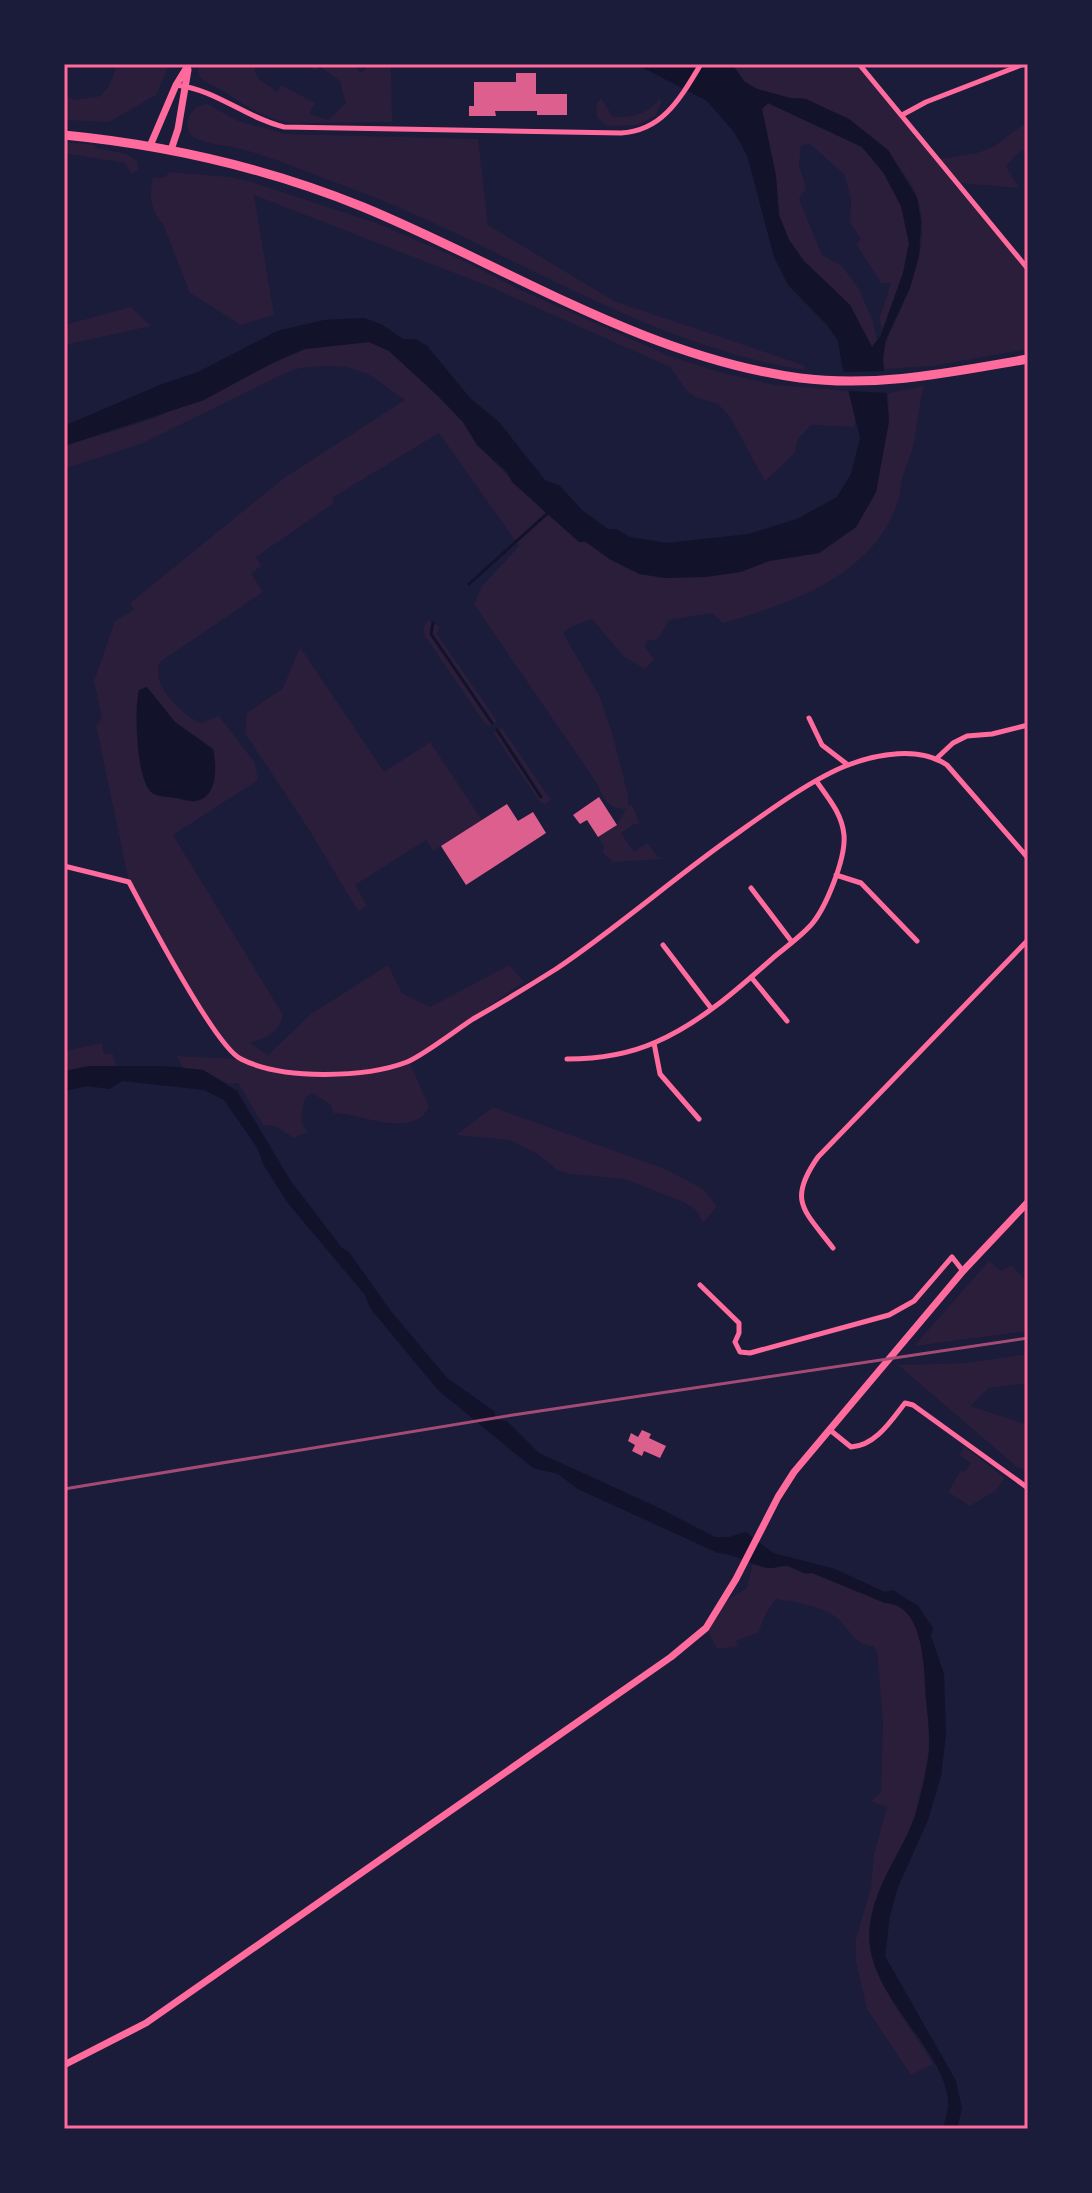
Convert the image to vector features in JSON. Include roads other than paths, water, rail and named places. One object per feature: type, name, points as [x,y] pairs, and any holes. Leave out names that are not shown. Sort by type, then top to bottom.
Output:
[{"type":"highway","points":[[64,135],[150,146],[249,168],[362,207],[661,342],[741,366],[798,378],[853,382],[890,381],[1028,359]]},
{"type":"main road","points":[[150,146],[189,64]]},
{"type":"main road","points":[[171,150],[178,129],[181,86]]},
{"type":"main road","points":[[64,2065],[146,2023],[671,1657],[706,1628],[794,1472],[963,1271],[1027,1205]]},
{"type":"street","points":[[181,86],[211,93],[251,117],[284,127],[634,132],[652,125],[668,112],[701,64]]},
{"type":"street","points":[[859,64],[1028,269]]},
{"type":"street","points":[[902,115],[926,102],[1024,64]]},
{"type":"street","points":[[809,718],[822,745],[848,765]]},
{"type":"street","points":[[937,758],[953,743],[967,736],[992,734],[1028,725]]},
{"type":"street","points":[[64,866],[129,882],[163,945],[223,1043],[239,1059],[279,1071],[324,1074],[371,1070],[408,1061],[558,968],[767,812],[848,765],[893,754],[917,753],[937,758],[947,765],[1028,858]]},
{"type":"street","points":[[567,1059],[602,1059],[654,1043],[687,1027],[812,925],[836,875],[845,839],[841,816],[817,782]]},
{"type":"street","points":[[836,875],[861,883],[917,941]]},
{"type":"street","points":[[751,888],[792,942]]},
{"type":"street","points":[[833,1248],[804,1210],[800,1193],[804,1176],[818,1157],[1028,940]]},
{"type":"street","points":[[663,945],[711,1008]]},
{"type":"street","points":[[751,977],[787,1021]]},
{"type":"street","points":[[654,1043],[660,1074],[699,1119]]},
{"type":"street","points":[[700,1285],[739,1323],[735,1342],[740,1352],[750,1353],[889,1315],[914,1301],[952,1257],[963,1271]]},
{"type":"street","points":[[830,1430],[851,1447],[863,1446],[888,1425],[905,1403],[913,1405],[1028,1488]]},
{"type":"waterway","points":[[469,584],[550,511]]},
{"type":"waterway","points":[[433,623],[431,634],[492,723]]},
{"type":"waterway","points":[[497,730],[541,797]]},
{"type":"railway","points":[[64,1489],[513,1415],[1028,1338]]}]
